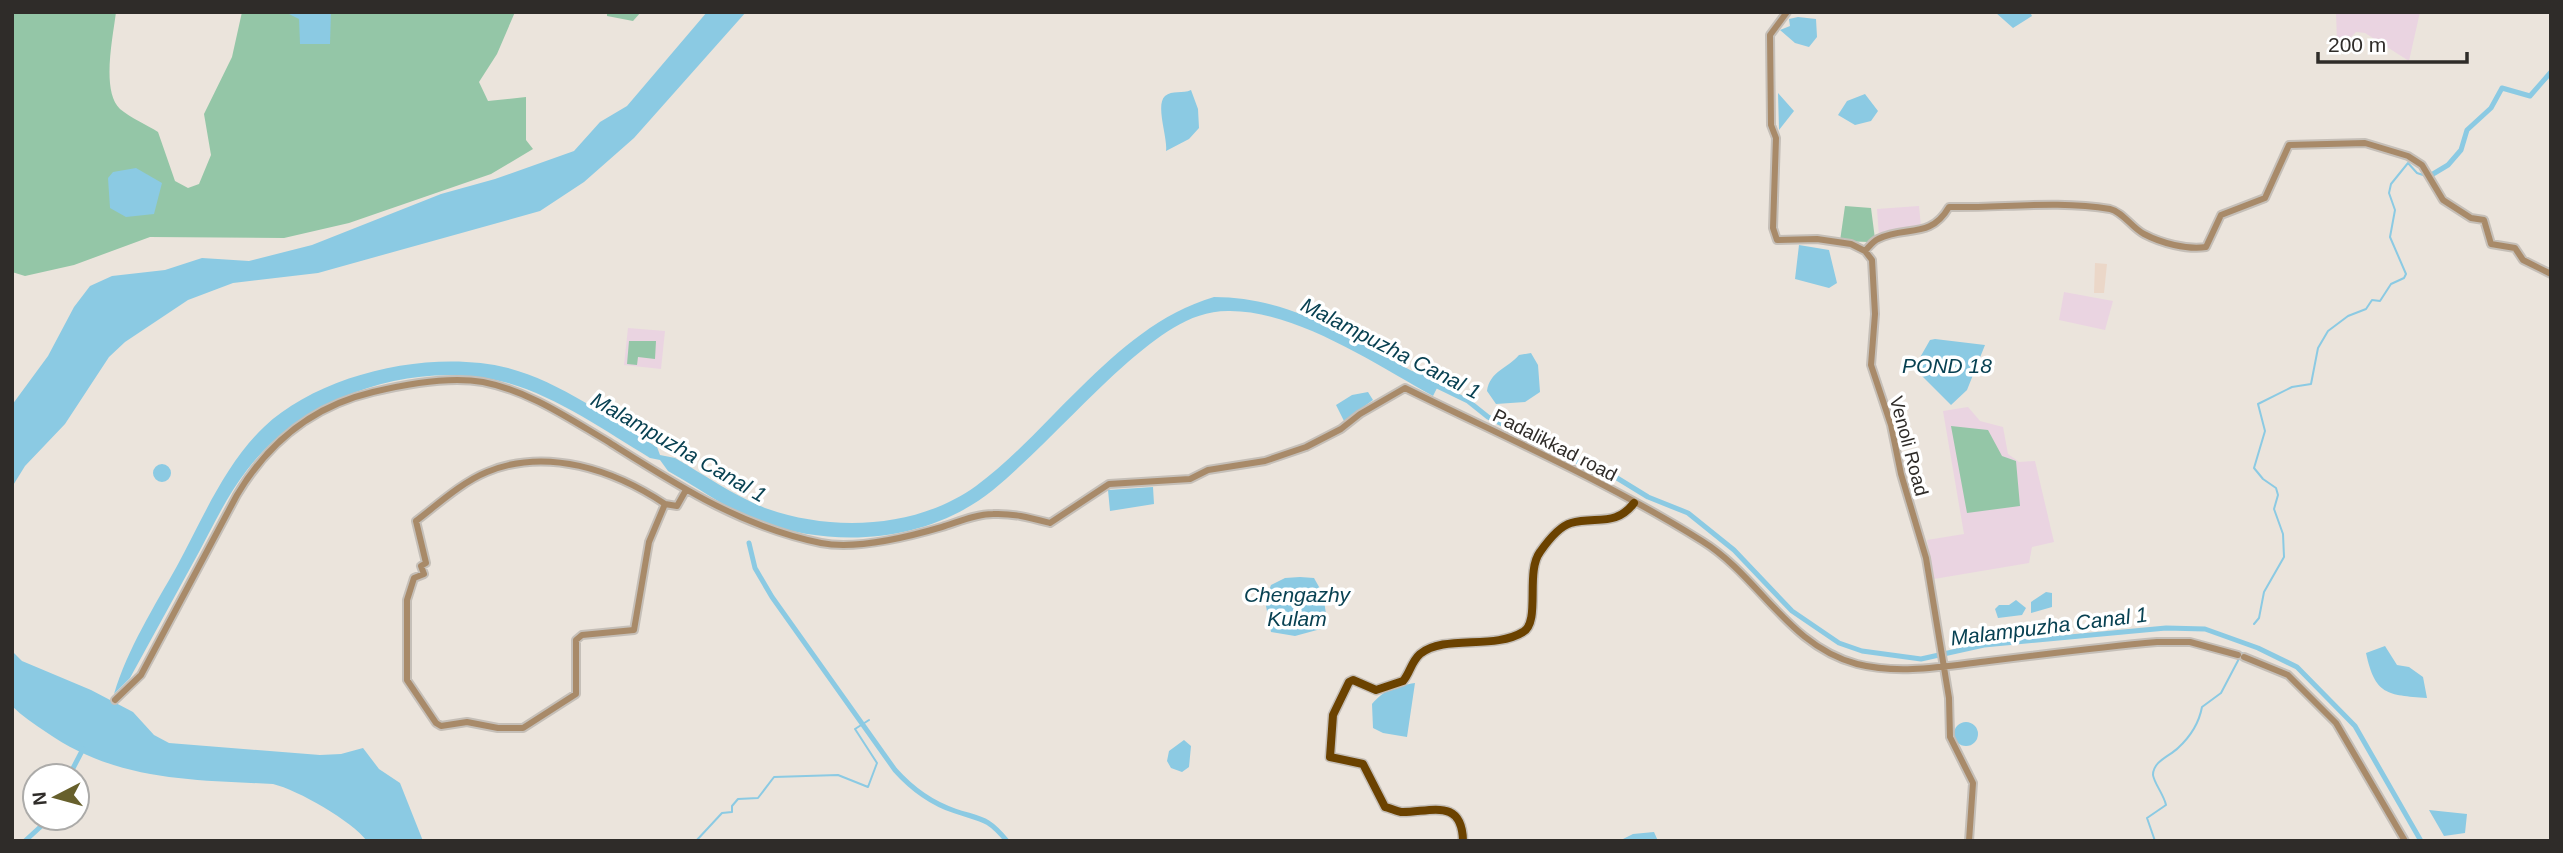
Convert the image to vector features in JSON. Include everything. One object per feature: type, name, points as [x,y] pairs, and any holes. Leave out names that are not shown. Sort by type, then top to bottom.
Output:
[{"type":"main road","points":[[1463,841],[1455,817],[1447,810],[1427,808],[1401,812],[1385,807],[1363,764],[1330,757],[1333,715],[1349,682],[1378,689],[1403,681],[1415,660],[1430,648],[1500,640],[1524,632],[1530,624],[1532,575],[1540,551],[1571,523],[1615,519],[1634,503]]},
{"type":"street","points":[[1787,12],[1770,34],[1771,125],[1776,138],[1773,228],[1777,240],[1817,239],[1851,244],[1865,251],[1877,239],[1923,230],[1944,215],[1949,207],[2001,208],[2059,204],[2114,210],[2144,234],[2190,248],[2206,247],[2221,215],[2265,198],[2289,145],[2365,143],[2415,159],[2428,173],[2443,200],[2471,218],[2484,220],[2491,244],[2515,248],[2523,260],[2551,274]]},
{"type":"street","name":"Venoli Road","points":[[1865,251],[1872,260],[1874,380],[1891,425],[1900,474],[1924,550],[1949,698],[1950,737],[1973,783],[1969,841]]},
{"type":"street","points":[[116,699],[141,675],[224,517],[264,456],[306,419],[359,396],[401,386],[472,380],[497,385],[546,404],[686,490],[677,506],[665,504],[637,485],[577,463],[517,464],[486,472],[416,521],[426,563],[421,566],[424,574],[414,578],[407,600],[407,680],[440,726],[467,722],[498,728],[523,728],[576,694],[576,640],[582,635],[634,630],[643,592],[649,542],[665,504]]},
{"type":"street","name":"Padalikkad road","points":[[686,490],[741,519],[789,536],[826,544],[905,537],[991,513],[1021,515],[1050,523],[1087,496],[1109,484],[1190,479],[1208,470],[1265,461],[1306,447],[1341,429],[1360,414],[1405,388],[1634,503],[1703,542],[1733,566],[1783,620],[1834,655],[1857,664],[1881,668],[1942,666],[2157,642],[2190,642],[2241,656],[2288,675],[2336,723],[2405,841]]},
{"type":"shaded area","points":[[2336,12],[2420,12],[2409,61],[2365,33],[2356,32],[2346,42],[2337,42]]},
{"type":"shaded area","points":[[1919,206],[1921,226],[1879,236],[1877,209]]},
{"type":"shaded area","points":[[2095,263],[2107,264],[2104,293],[2094,293]]},
{"type":"shaded area","points":[[2064,292],[2113,301],[2105,330],[2059,320]]},
{"type":"shaded area","points":[[628,328],[665,331],[661,369],[624,365]]},
{"type":"shaded area","points":[[1968,407],[1980,421],[2003,427],[2008,454],[2019,462],[2035,461],[2054,542],[2032,547],[2029,563],[1934,579],[1927,540],[1964,534],[1943,411]]},
{"type":"green space","points":[[12,12],[116,12],[110,63],[114,101],[124,112],[158,132],[175,181],[188,188],[199,184],[211,155],[204,114],[232,57],[242,12],[515,12],[497,54],[479,82],[488,101],[526,97],[526,140],[533,149],[491,174],[349,223],[284,238],[150,237],[74,265],[25,276],[12,272]]},
{"type":"green space","points":[[607,12],[641,12],[633,21],[607,16]]},
{"type":"green space","points":[[1845,206],[1871,208],[1875,239],[1869,242],[1840,241]]},
{"type":"green space","points":[[629,341],[656,341],[655,359],[638,357],[637,365],[627,364]]},
{"type":"green space","points":[[1951,426],[1988,430],[2002,456],[2016,461],[2020,506],[1967,513]]},
{"type":"water","points":[[285,12],[331,12],[330,44],[300,44],[299,19]]},
{"type":"water","points":[[707,12],[746,12],[634,138],[584,182],[540,211],[318,273],[233,283],[188,300],[125,342],[109,357],[65,424],[25,466],[12,487],[12,405],[48,356],[74,307],[90,286],[112,276],[165,270],[202,258],[249,261],[312,245],[441,194],[495,179],[574,151],[600,122],[627,106]]},
{"type":"water","points":[[1995,12],[2030,12],[2032,16],[2013,28]]},
{"type":"water","points":[[1789,19],[1816,19],[1817,37],[1809,47],[1795,43],[1780,30],[1790,26]]},
{"type":"water","points":[[1191,90],[1198,109],[1199,128],[1189,139],[1166,151],[1162,100],[1168,94]]},
{"type":"water","points":[[1778,93],[1794,111],[1779,130]]},
{"type":"water","points":[[1865,94],[1878,111],[1871,121],[1855,125],[1838,115],[1847,101]]},
{"type":"water","points":[[136,168],[162,183],[154,214],[126,217],[110,208],[108,178],[113,172]]},
{"type":"water","points":[[1799,245],[1829,250],[1837,283],[1829,288],[1795,279]]},
{"type":"water","points":[[1214,297],[1241,299],[1293,311],[1341,332],[1412,371],[1427,374],[1438,386],[1433,396],[1361,355],[1308,329],[1282,320],[1256,313],[1230,311],[1201,315],[1174,327],[1139,353],[1011,475],[967,508],[938,522],[908,531],[844,537],[812,535],[751,518],[668,471],[660,460],[650,458],[580,415],[523,388],[469,376],[398,380],[329,404],[298,422],[270,444],[234,489],[130,678],[114,694],[142,628],[215,493],[237,458],[264,427],[288,408],[315,392],[346,380],[412,364],[478,363],[508,368],[528,374],[566,392],[657,447],[660,455],[675,458],[756,504],[820,521],[875,522],[928,511],[976,486],[1017,451],[1126,346],[1176,312]]},
{"type":"water","name":"POND 18","points":[[1930,340],[1985,345],[1967,390],[1951,405],[1914,368]]},
{"type":"water","points":[[1531,353],[1538,365],[1540,392],[1525,402],[1496,404],[1487,391],[1492,379],[1519,355]]},
{"type":"water","points":[[1368,392],[1373,400],[1344,421],[1336,405],[1352,395]]},
{"type":"water","points":[[162,464],[169,466],[169,480],[162,482],[155,480],[153,473],[155,466]]},
{"type":"water","points":[[1153,487],[1154,504],[1110,511],[1108,490]]},
{"type":"water","name":"Chengazhy Kulam","points":[[1285,578],[1314,578],[1323,594],[1328,627],[1295,636],[1271,632],[1265,601],[1271,585]]},
{"type":"water","points":[[2046,592],[2052,593],[2052,607],[2031,613],[2031,602]]},
{"type":"water","points":[[2016,600],[2026,608],[2022,615],[1998,618],[1995,609],[1999,605],[2009,605]]},
{"type":"water","points":[[2385,646],[2397,665],[2409,667],[2423,677],[2427,698],[2392,694],[2379,685],[2366,653]]},
{"type":"water","points":[[12,651],[22,661],[91,690],[133,712],[154,735],[169,743],[320,755],[341,754],[363,748],[379,769],[400,783],[423,841],[367,841],[350,824],[324,807],[273,784],[155,775],[127,769],[73,748],[46,732],[12,706]]},
{"type":"water","points":[[1415,683],[1407,737],[1383,733],[1373,728],[1372,704],[1391,689]]},
{"type":"water","points":[[1966,722],[1975,725],[1978,734],[1975,743],[1966,746],[1957,743],[1954,734],[1957,725]]},
{"type":"water","points":[[1184,740],[1191,746],[1189,767],[1182,772],[1171,768],[1167,761],[1169,751]]},
{"type":"water","points":[[2429,810],[2467,814],[2465,833],[2444,836]]},
{"type":"water","points":[[1654,832],[1658,841],[1619,841],[1633,834]]},
{"type":"waterway","points":[[2433,174],[2448,165],[2461,150],[2467,130],[2491,108],[2502,88],[2530,96],[2551,72]]},
{"type":"waterway","points":[[2254,624],[2259,618],[2264,592],[2284,557],[2283,534],[2274,509],[2278,495],[2276,488],[2254,468],[2265,431],[2258,404],[2292,387],[2311,384],[2318,348],[2328,331],[2348,316],[2366,309],[2372,300],[2380,301],[2391,284],[2404,278],[2406,274],[2390,237],[2395,210],[2389,193],[2391,184],[2408,163],[2417,173],[2426,176]]},
{"type":"waterway","name":"Malampuzha Canal 1","points":[[1433,384],[1468,401],[1488,417],[1582,464],[1604,470],[1648,497],[1688,513],[1734,550],[1792,611],[1839,643],[1862,651],[1921,659],[1984,645],[2166,628],[2205,629],[2258,648],[2297,667],[2355,726],[2421,841]]},
{"type":"waterway","points":[[749,543],[755,568],[772,597],[895,770],[930,800],[984,820],[1007,841]]},
{"type":"waterway","points":[[2155,841],[2147,818],[2166,805],[2154,778],[2154,770],[2159,762],[2178,748],[2190,734],[2199,719],[2202,707],[2221,693],[2242,653]]},
{"type":"waterway","points":[[696,841],[722,813],[732,812],[732,806],[738,799],[758,798],[774,777],[838,775],[868,787],[877,763],[855,729],[869,720]]},
{"type":"waterway","points":[[76,762],[83,749]]},
{"type":"waterway","points":[[25,841],[35,832]]}]
